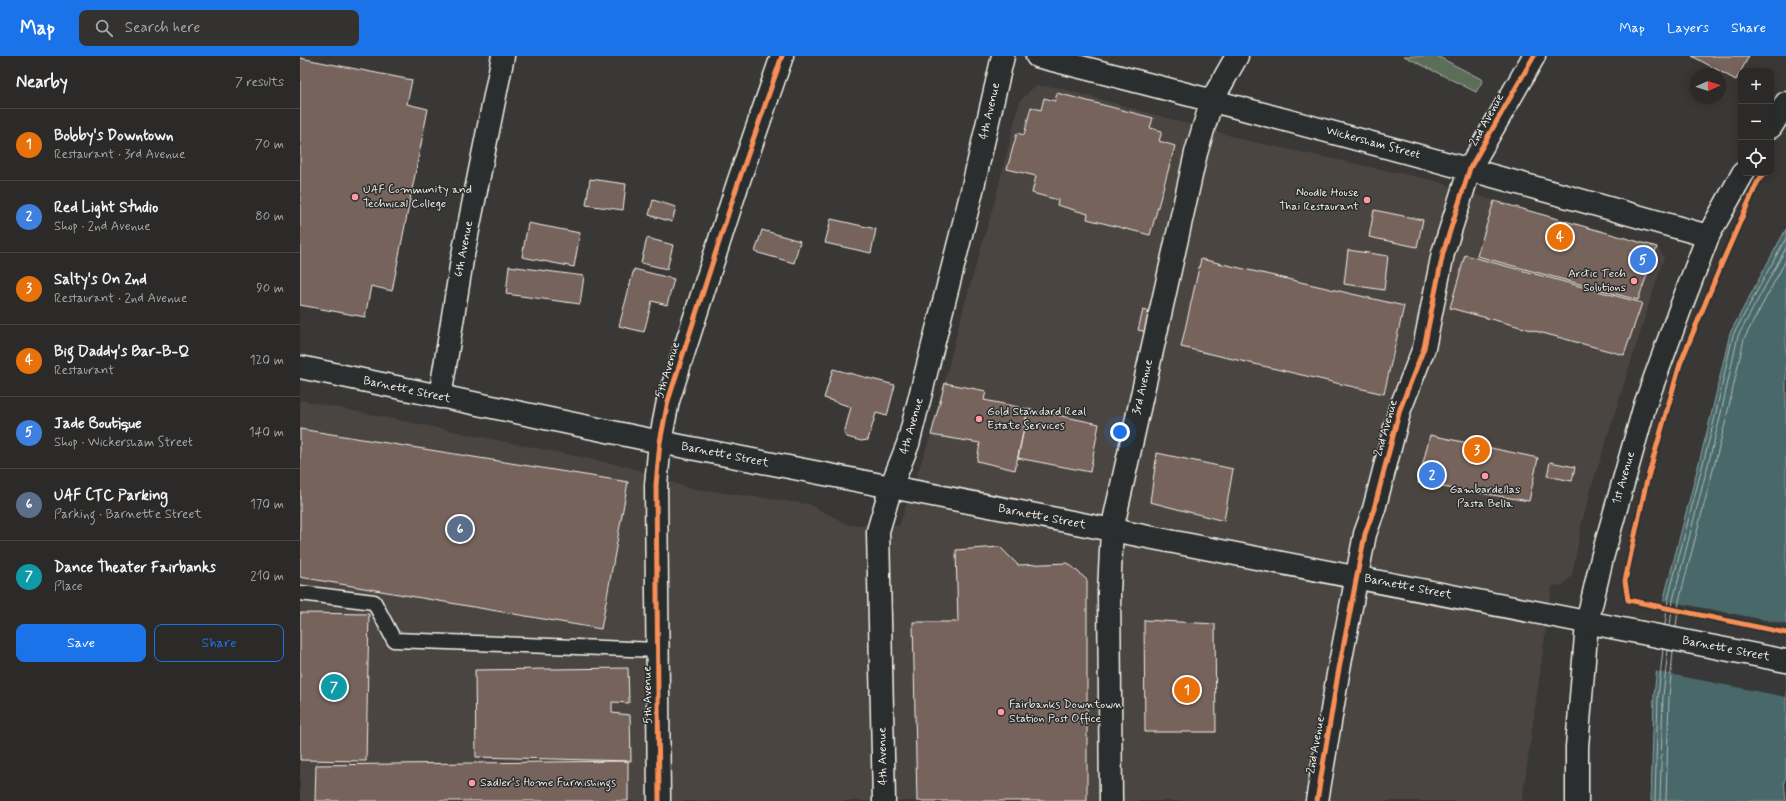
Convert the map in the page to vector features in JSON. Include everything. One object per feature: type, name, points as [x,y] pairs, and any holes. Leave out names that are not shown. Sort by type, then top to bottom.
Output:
[{"type":"street","name":"6th Avenue","points":[[440,396],[462,260],[503,56]]},
{"type":"street","name":"5th Avenue","points":[[659,801],[656,485],[660,442],[668,401],[738,183],[782,56]]},
{"type":"street","name":"4th Avenue","points":[[884,801],[878,530],[891,487],[910,436],[969,202],[1003,56]]},
{"type":"street","name":"Wickersham Street","points":[[1037,56],[1212,100],[1470,168],[1708,236]]},
{"type":"street","name":"3rd Avenue","points":[[1111,801],[1109,592],[1112,530],[1196,153],[1212,100],[1237,56]]},
{"type":"street","name":"2nd Avenue","points":[[1317,801],[1338,674],[1358,577],[1365,534],[1374,509],[1400,409],[1424,348],[1443,253],[1470,168],[1534,56]]},
{"type":"street","points":[[1774,122],[1786,103]]},
{"type":"street","name":"1st Avenue","points":[[1577,801],[1577,747],[1587,623],[1602,558],[1645,406],[1708,236],[1741,176]]},
{"type":"street","name":"Barnette Street","points":[[300,367],[660,442],[1786,661]]},
{"type":"lane","points":[[300,593],[374,602],[394,640],[658,650]]},
{"type":"shaded area","points":[[1035,86],[1056,87],[1249,141],[1436,181],[1494,201],[1657,247],[1664,257],[1594,479],[1582,522],[1572,576],[1563,585],[1552,586],[1522,801],[300,801],[300,400],[629,467],[688,488],[808,504],[849,525],[899,526],[931,435],[961,317],[995,200],[1020,101]]},
{"type":"green space","points":[[1404,56],[1437,56],[1483,80],[1476,92]]},
{"type":"water","points":[[1786,229],[1786,778],[1784,781],[1786,801],[1651,801],[1654,696],[1664,598],[1710,420],[1730,333]]},
{"type":"pier","points":[[1662,600],[1786,624],[1786,697],[1654,671]]},
{"type":"building","points":[[1692,56],[1749,56],[1742,68],[1738,68],[1738,76],[1736,80],[1726,75],[1726,68],[1714,68]]},
{"type":"building","name":"UAF Community and Technical College","points":[[300,58],[412,80],[407,104],[428,109],[392,291],[371,286],[365,317],[300,305]]},
{"type":"building","points":[[1057,93],[1153,118],[1150,128],[1162,131],[1159,141],[1175,146],[1150,235],[1087,219],[1088,214],[1057,205],[1058,200],[1032,193],[1036,176],[1007,169],[1017,133],[1024,135],[1031,107],[1041,110],[1044,98],[1055,101]]},
{"type":"building","points":[[590,179],[626,184],[623,210],[586,205]]},
{"type":"building","points":[[653,200],[676,207],[672,222],[649,215]]},
{"type":"building","points":[[1494,201],[1657,247],[1638,300],[1477,256]]},
{"type":"building","points":[[1374,210],[1423,220],[1417,247],[1369,237]]},
{"type":"building","points":[[831,219],[876,229],[871,253],[825,243]]},
{"type":"building","points":[[528,223],[580,233],[574,267],[522,257]]},
{"type":"building","points":[[762,230],[800,241],[794,263],[755,252]]},
{"type":"building","points":[[647,238],[673,245],[667,269],[641,263]]},
{"type":"building","points":[[1348,250],[1388,256],[1384,290],[1344,284]]},
{"type":"building","points":[[1465,255],[1642,303],[1624,355],[1450,308]]},
{"type":"building","points":[[1201,259],[1404,306],[1384,394],[1181,347]]},
{"type":"building","points":[[509,266],[584,276],[580,304],[506,294]]},
{"type":"building","points":[[634,269],[674,279],[667,305],[652,301],[644,332],[619,326]]},
{"type":"building","points":[[1143,310],[1152,312],[1147,332],[1138,330]]},
{"type":"building","points":[[833,369],[895,385],[887,416],[876,413],[868,440],[861,441],[847,437],[844,434],[851,407],[824,398]]},
{"type":"building","points":[[945,383],[986,391],[984,400],[1028,409],[1015,470],[977,461],[980,443],[931,435]]},
{"type":"building","points":[[1028,409],[1099,424],[1090,472],[1018,458]]},
{"type":"building","points":[[300,429],[628,482],[601,629],[300,577]]},
{"type":"building","points":[[1430,435],[1538,458],[1529,501],[1418,483]]},
{"type":"building","points":[[1157,453],[1233,469],[1224,521],[1150,502]]},
{"type":"building","points":[[1550,462],[1575,467],[1572,481],[1547,476]]},
{"type":"building","name":"Fairbanks Downtown Station Post Office","points":[[1000,547],[1018,565],[1068,563],[1087,580],[1087,801],[917,801],[913,622],[958,622],[956,550]]},
{"type":"building","points":[[300,613],[369,614],[366,761],[300,760]]},
{"type":"building","points":[[1144,620],[1215,624],[1216,732],[1145,732]]},
{"type":"building","points":[[628,668],[629,703],[612,702],[612,713],[630,715],[631,761],[476,757],[475,670]]},
{"type":"building","name":"Sadler's Home Furnishings","points":[[628,761],[628,801],[315,801],[316,765]]},
{"type":"cycle path","points":[[659,801],[656,485],[660,442],[668,401],[738,183],[782,56]]},
{"type":"cycle path","points":[[1317,801],[1338,674],[1365,534],[1374,509],[1400,409],[1424,348],[1443,253],[1470,168],[1534,56]]},
{"type":"cycle path","points":[[1762,176],[1757,183],[1722,263],[1680,364],[1646,484],[1625,581],[1628,600],[1786,633]]},
{"type":"place","name":"UAF Community and Technical College","points":[[355,197]]},
{"type":"place","name":"Noodle House Thai Restaurant","points":[[1367,200]]},
{"type":"place","name":"Big Daddy's Bar-B-Q","points":[[1560,237]]},
{"type":"place","name":"Jade Boutique","points":[[1643,260]]},
{"type":"place","name":"Arctic Tech Solutions","points":[[1634,281]]},
{"type":"place","name":"Gold Standard Real Estate Services","points":[[979,419]]},
{"type":"place","name":"Salty's On 2nd","points":[[1477,450]]},
{"type":"place","name":"Red Light Studio","points":[[1432,475]]},
{"type":"place","name":"Gambardellas Pasta Bella","points":[[1485,476]]},
{"type":"place","name":"UAF CTC Parking","points":[[460,529]]},
{"type":"place","name":"Dance Theater Fairbanks","points":[[334,687]]},
{"type":"place","name":"Bobby's Downtown","points":[[1187,690]]},
{"type":"place","name":"Fairbanks Downtown Station Post Office","points":[[1001,712]]},
{"type":"place","name":"Sadler's Home Furnishings","points":[[472,783]]}]
